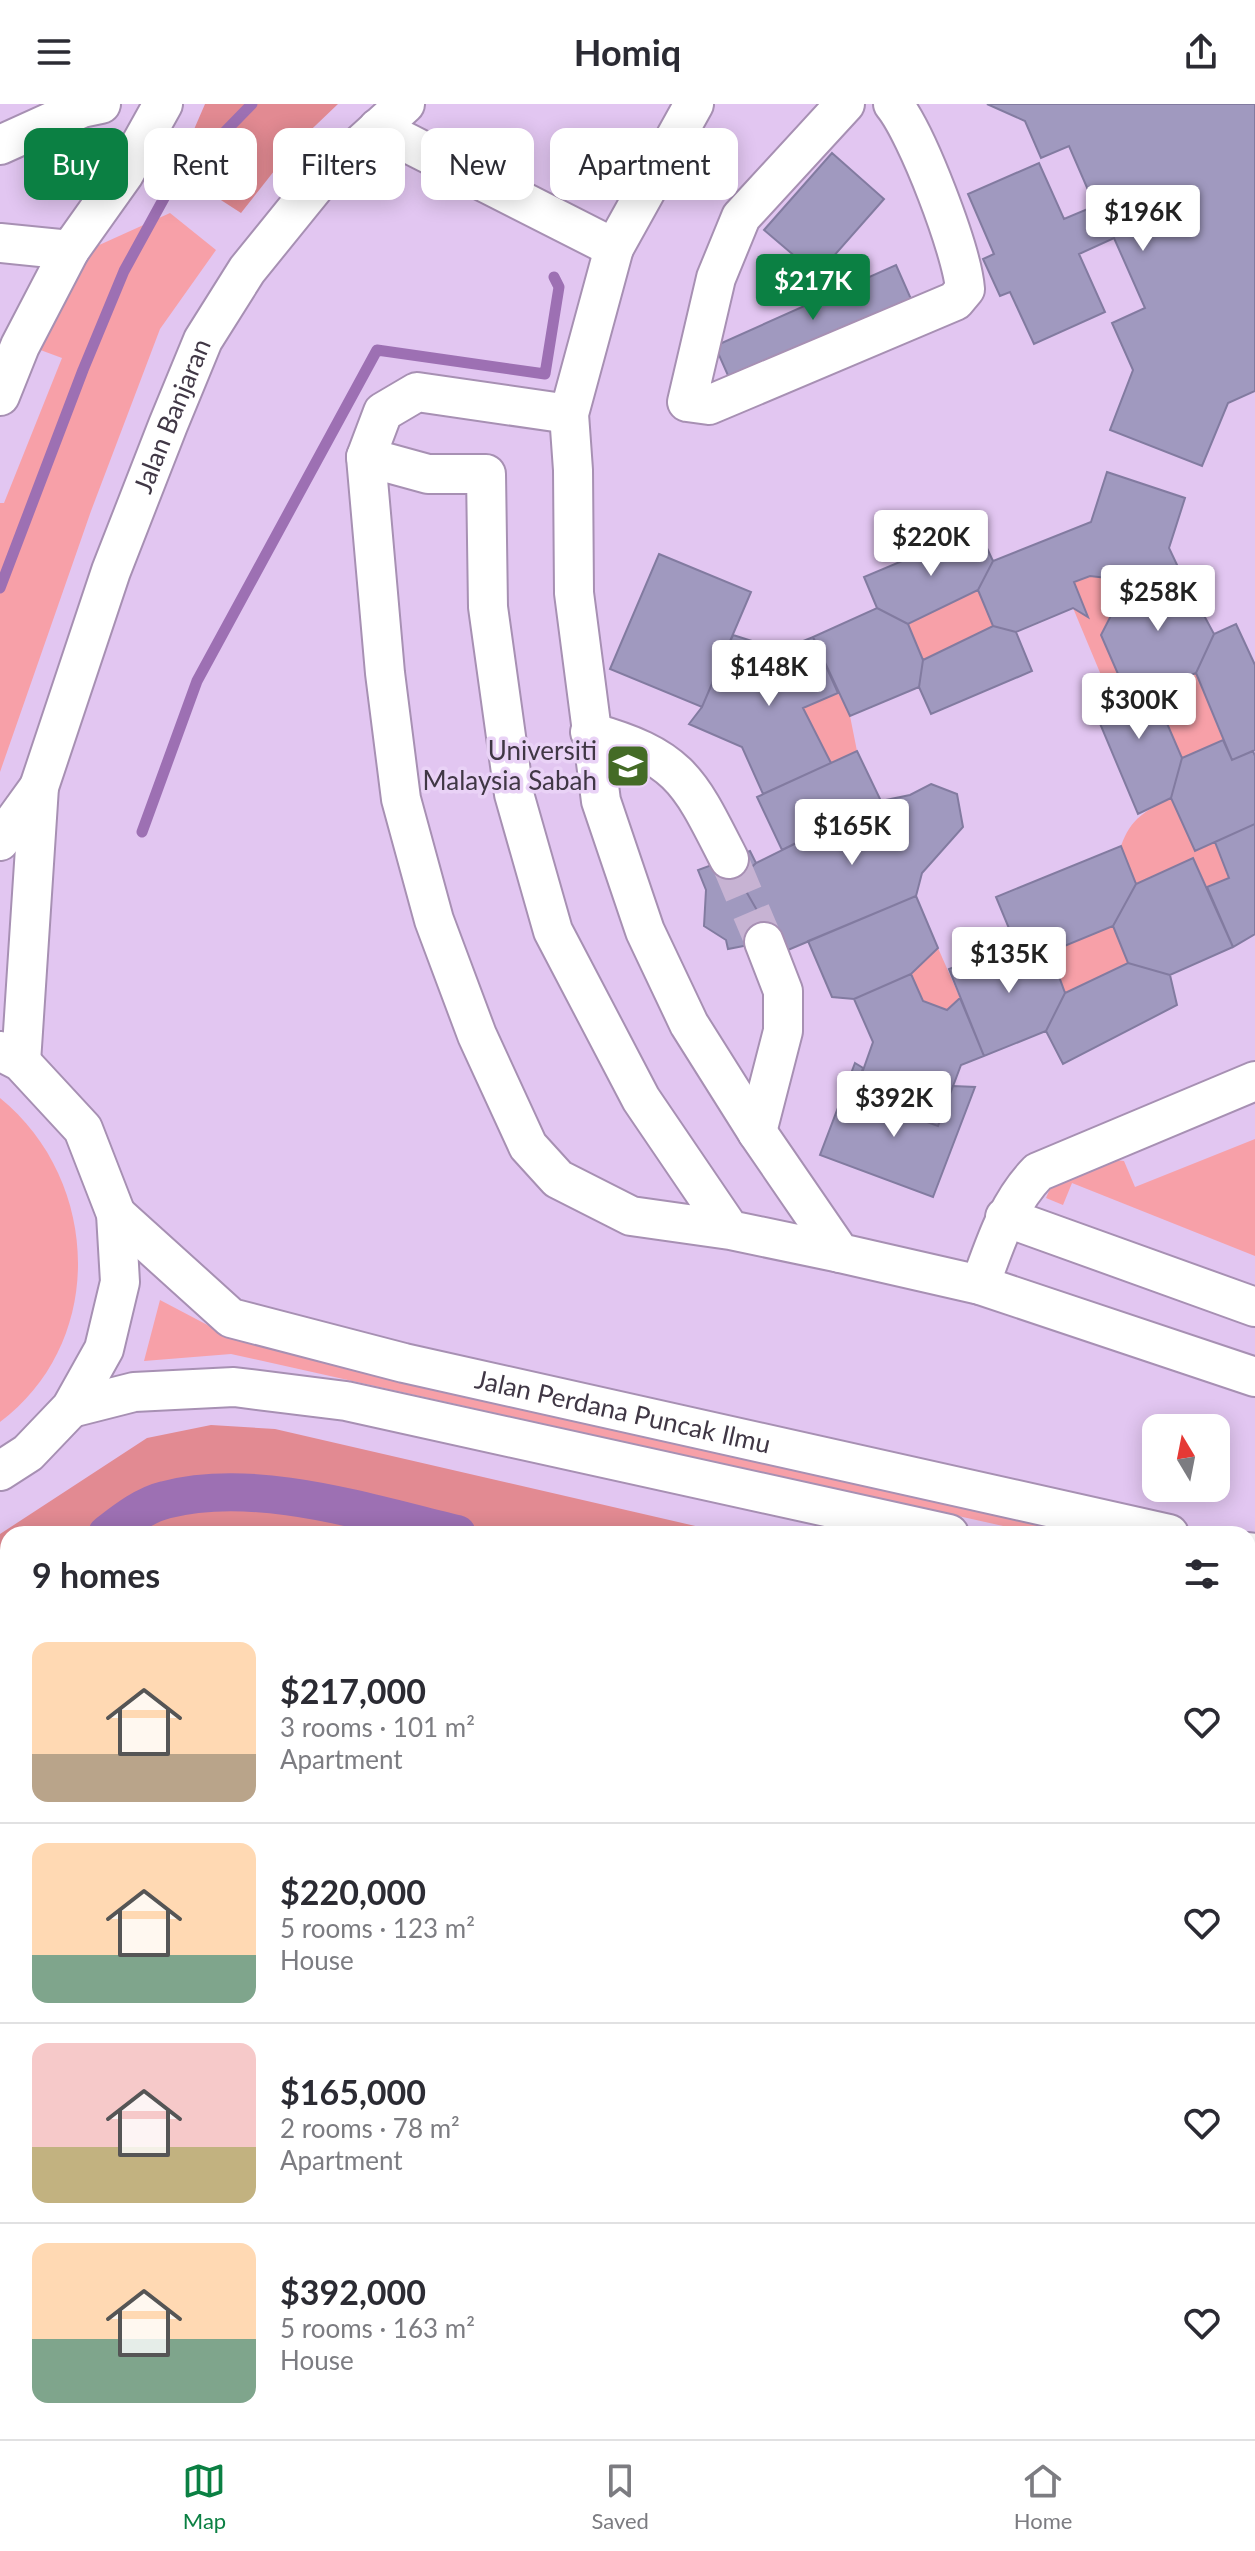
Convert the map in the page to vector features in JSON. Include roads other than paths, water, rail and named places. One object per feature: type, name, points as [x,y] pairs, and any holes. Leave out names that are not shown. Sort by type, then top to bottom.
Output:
[{"type":"street","points":[[0,145],[82,108],[101,104]]},
{"type":"street","points":[[0,396],[20,346],[70,250],[124,174],[163,104]]},
{"type":"street","points":[[694,104],[614,248],[569,414],[573,470],[574,593],[590,732],[601,801],[645,931],[689,1024],[757,1132],[840,1253]]},
{"type":"street","points":[[845,104],[741,217],[716,278],[687,402],[709,405],[955,301],[965,289],[963,263],[912,137],[893,104]]},
{"type":"street","points":[[392,116],[614,248]]},
{"type":"street","name":"Jalan Banjaran","points":[[10,1056],[39,787],[111,571],[203,340],[247,270],[306,198],[392,116]]},
{"type":"street","points":[[0,243],[70,250]]},
{"type":"street","points":[[569,414],[417,392],[383,412],[366,457],[385,673],[401,799],[434,920],[477,1035],[528,1146],[558,1179],[631,1216],[730,1230],[980,1285],[1255,1377]]},
{"type":"street","points":[[366,457],[428,474],[486,474],[488,607],[514,794],[553,931],[641,1099],[730,1230]]},
{"type":"street","points":[[590,732],[625,742],[665,762],[694,789],[729,859]]},
{"type":"street","name":"Jalan Banjaran","points":[[0,841],[39,787]]},
{"type":"street","points":[[757,1132],[783,1031],[783,991],[764,942]]},
{"type":"street","points":[[0,1471],[28,1453],[71,1408],[104,1349],[120,1282],[116,1214],[83,1129],[10,1056]]},
{"type":"street","points":[[980,1285],[1005,1217],[1023,1187],[1038,1172],[1255,1081]]},
{"type":"street","name":"Jalan Perdana Puncak Ilmu","points":[[116,1214],[231,1318],[420,1366],[1133,1526]]},
{"type":"street","points":[[1005,1217],[1255,1307]]},
{"type":"street","name":"Jalan Perdana Puncak Ilmu","points":[[71,1408],[134,1392],[234,1387],[346,1401],[913,1526]]},
{"type":"waterway","points":[[0,588],[124,271],[169,189],[252,104]]},
{"type":"waterway","points":[[142,832],[197,681],[377,350],[545,374],[559,287],[554,277]]},
{"type":"waterway","points":[[118,1526],[157,1502],[200,1494],[236,1492],[312,1500],[424,1526]]},
{"type":"tunnel","points":[[729,859],[764,942]]},
{"type":"place","name":"Universiti Malaysia Sabah","points":[[628,766]]}]
